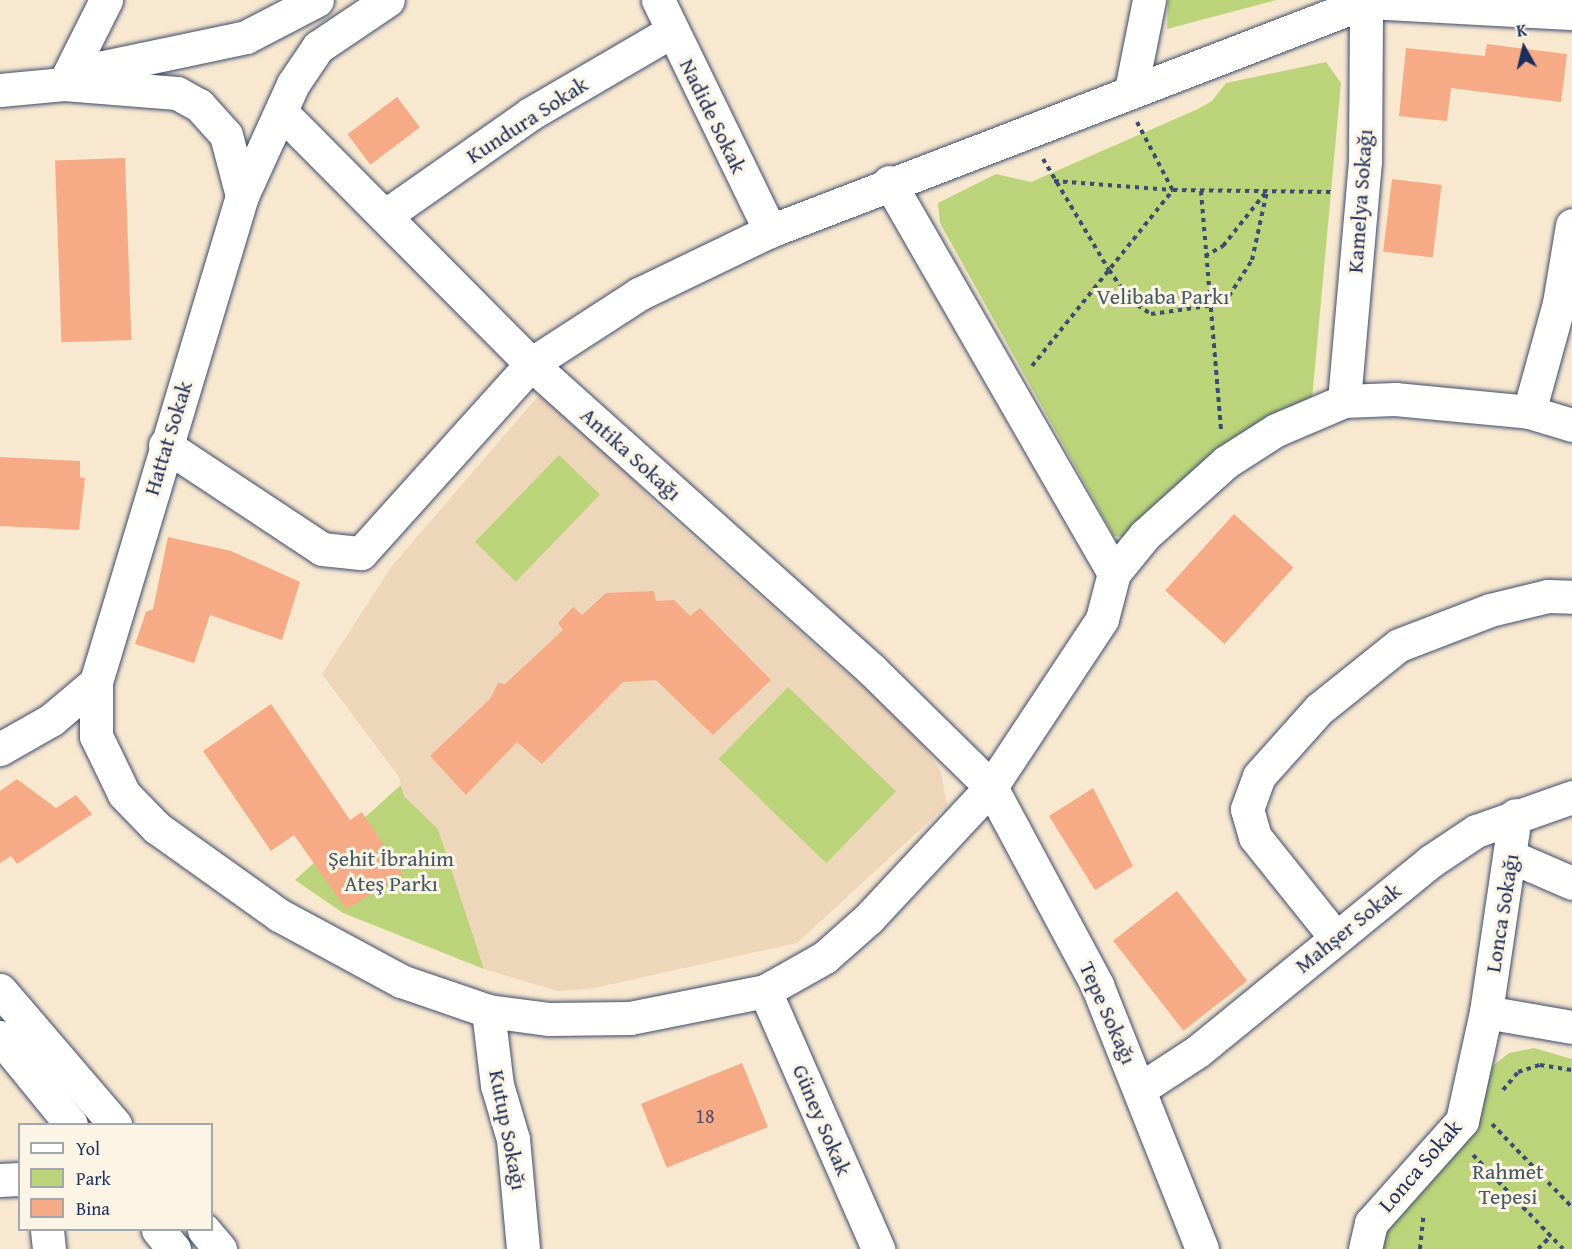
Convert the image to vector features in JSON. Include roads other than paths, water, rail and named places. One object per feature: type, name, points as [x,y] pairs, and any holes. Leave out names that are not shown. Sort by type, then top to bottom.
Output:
[{"type":"street","points":[[64,84],[106,0]]},
{"type":"street","points":[[64,84],[104,67],[246,37],[317,0]]},
{"type":"street","name":"Hattat Sokak","points":[[388,0],[318,47],[281,112],[242,196],[165,445],[96,682],[96,736],[124,794],[157,828],[279,915],[401,981],[488,1011],[549,1019],[630,1018],[765,991],[825,957],[869,918],[991,787],[1102,619],[1113,573]]},
{"type":"street","name":"Nadide Sokak","points":[[657,0],[770,231]]},
{"type":"street","points":[[1126,91],[1149,0]]},
{"type":"street","points":[[165,445],[322,549],[361,553],[531,364],[639,294],[770,231],[889,182],[1366,1],[1572,13]]},
{"type":"street","name":"Kamelya Sokağı","points":[[1344,401],[1362,192],[1366,1]]},
{"type":"street","name":"Kundura Sokak","points":[[386,215],[530,114],[672,31]]},
{"type":"street","points":[[0,90],[64,84],[151,88],[199,105],[230,143],[242,196]]},
{"type":"street","name":"Antika Sokağı","points":[[281,112],[386,215],[531,364],[872,670],[991,787]]},
{"type":"street","points":[[889,182],[1006,393],[1113,573],[1145,535],[1226,462],[1276,430],[1344,401],[1435,401],[1529,412],[1572,425]]},
{"type":"street","points":[[1529,412],[1566,306],[1572,225]]},
{"type":"street","points":[[1336,938],[1255,837],[1247,809],[1259,776],[1319,709],[1399,645],[1490,610],[1548,596],[1572,597]]},
{"type":"street","points":[[4,749],[96,682]]},
{"type":"street","name":"Tepe Sokağı","points":[[991,787],[1077,944],[1140,1089],[1202,1249]]},
{"type":"street","name":"Mahşer Sokak","points":[[1140,1089],[1198,1051],[1431,861],[1476,831],[1515,815],[1572,797]]},
{"type":"street","name":"Lonca Sokağı","points":[[1486,1011],[1512,857],[1515,815]]},
{"type":"street","points":[[1512,857],[1572,883]]},
{"type":"street","points":[[0,990],[113,1123]]},
{"type":"street","name":"Güney Sokak","points":[[765,991],[878,1249]]},
{"type":"street","name":"Kutup Sokağı","points":[[488,1011],[497,1086],[513,1139],[523,1248]]},
{"type":"street","points":[[1486,1011],[1572,1027]]},
{"type":"street","name":"Lonca Sokak","points":[[1365,1249],[1371,1223],[1462,1121],[1486,1011]]},
{"type":"street","points":[[0,1037],[69,1123]]},
{"type":"street","points":[[0,1180],[18,1179]]},
{"type":"street","points":[[47,1231],[49,1249]]},
{"type":"street","points":[[159,1231],[174,1249]]},
{"type":"street","points":[[205,1231],[220,1249]]},
{"type":"park label","name":"Velibaba Parkı","points":[[1163,297]]},
{"type":"park label","name":"Şehit İbrahim Ateş Parkı","points":[[391,870]]},
{"type":"park label","name":"Rahmet Tepesi","points":[[1508,1184]]}]
